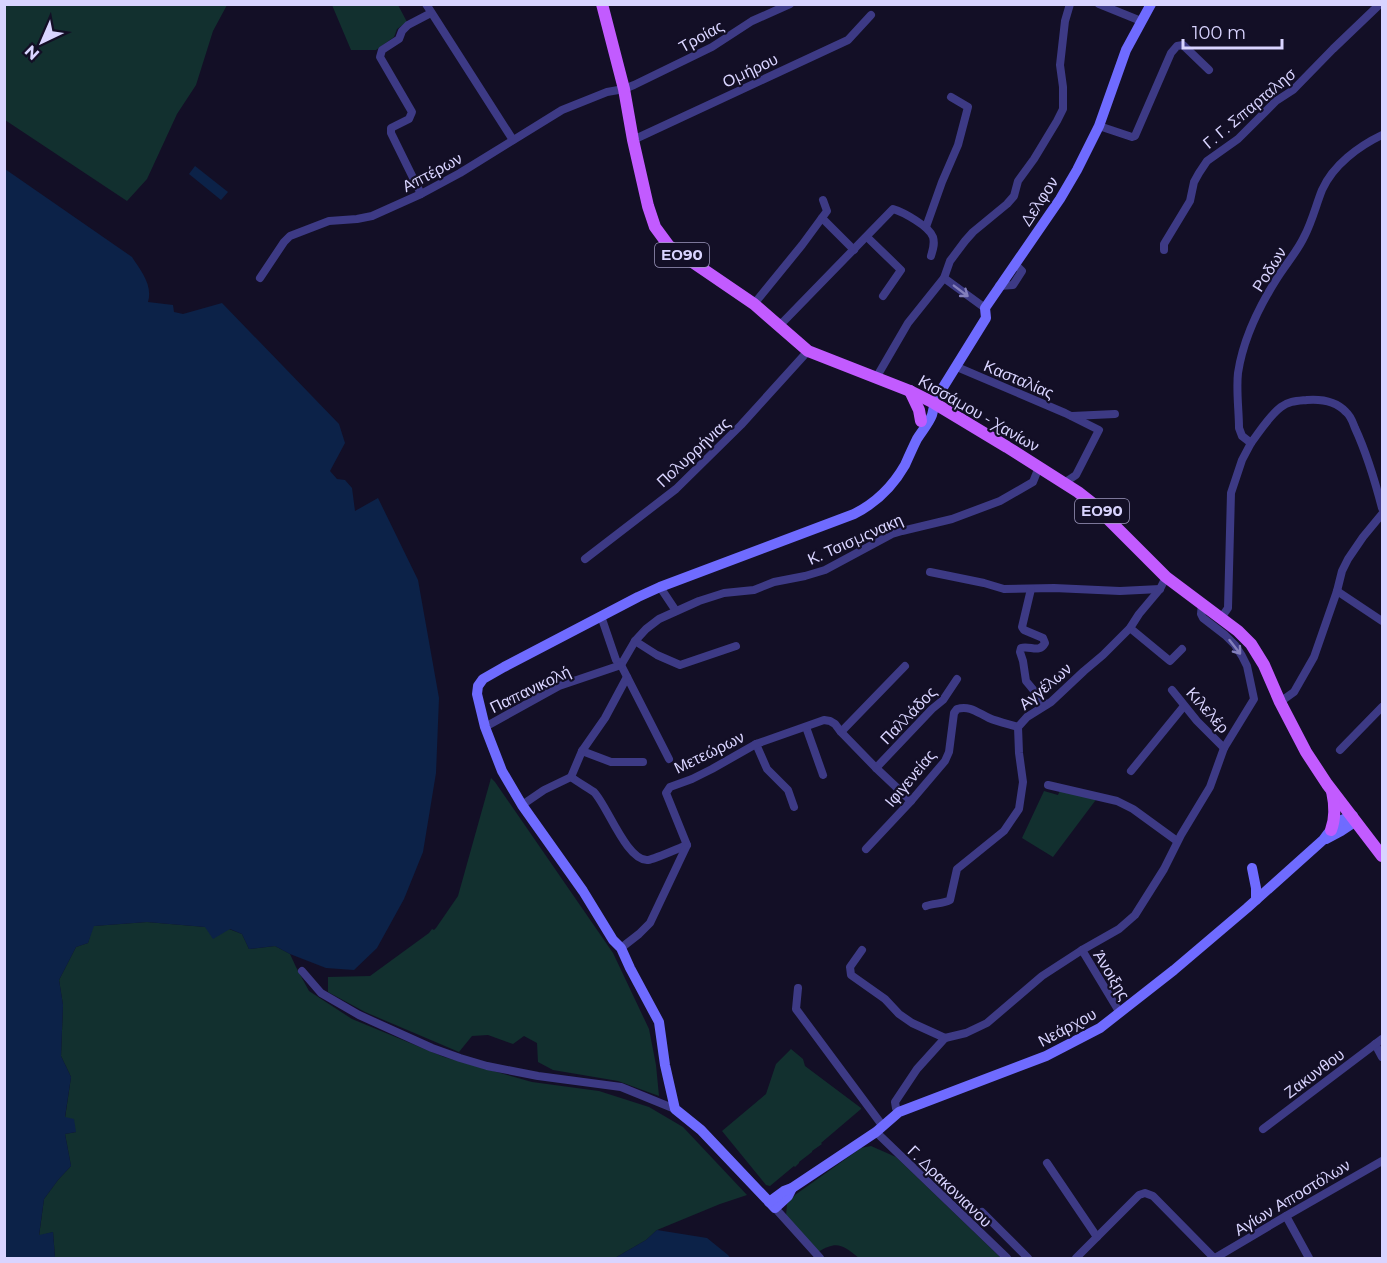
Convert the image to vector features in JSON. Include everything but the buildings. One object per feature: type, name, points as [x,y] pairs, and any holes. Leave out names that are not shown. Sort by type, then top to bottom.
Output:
[{"type":"main road","name":"Κισσάμου - Χανίων","points":[[604,5],[648,206],[655,227],[669,246],[754,304],[808,351],[910,391],[934,403],[1064,483],[1098,508],[1163,583],[1202,604],[1238,631],[1251,644],[1264,665],[1306,752],[1383,856]]},
{"type":"main road","points":[[910,391],[919,410],[921,421]]},
{"type":"main road","points":[[1330,835],[1335,813],[1332,790]]},
{"type":"street","points":[[426,4],[513,140]]},
{"type":"street","name":"Τροίας","points":[[624,89],[712,47],[752,21],[790,4]]},
{"type":"street","points":[[876,378],[908,322],[944,278],[950,261],[964,241],[1014,196],[1018,181],[1047,138],[1063,109],[1060,64],[1065,21],[1070,4]]},
{"type":"street","points":[[1099,4],[1141,21]]},
{"type":"street","name":"Δελφον","points":[[934,403],[986,318],[981,306],[1015,264],[1077,170],[1099,126],[1126,50],[1150,4]]},
{"type":"street","name":"Γ. Γ. Σπαρταλησ","points":[[1164,250],[1164,244],[1190,201],[1198,173],[1207,161],[1238,139],[1276,101],[1293,90],[1380,4]]},
{"type":"street","points":[[421,194],[391,133],[391,128],[409,119],[412,112],[380,57],[382,50],[399,39],[402,31],[431,13]]},
{"type":"street","name":"Ομήρου","points":[[633,140],[848,40],[871,15]]},
{"type":"street","points":[[1099,126],[1135,136],[1171,53],[1177,46],[1183,45],[1209,70]]},
{"type":"street","name":"Απτέρων","points":[[260,278],[290,236],[329,221],[372,216],[460,173],[562,110],[607,92],[624,89]]},
{"type":"street","points":[[926,227],[958,146],[968,107],[951,97]]},
{"type":"street","name":"Ροδων","points":[[1250,442],[1242,436],[1239,428],[1238,374],[1246,344],[1261,308],[1276,279],[1304,237],[1330,176],[1344,160],[1362,146],[1383,135]]},
{"type":"street","points":[[754,304],[822,218],[826,211],[823,200]]},
{"type":"street","points":[[778,325],[893,209],[926,227],[932,235],[934,246],[931,256]]},
{"type":"street","points":[[822,218],[854,250]]},
{"type":"street","points":[[867,237],[902,270],[883,296]]},
{"type":"street","points":[[944,278],[981,306]]},
{"type":"street","name":"Πολυρρήνιας","points":[[585,559],[676,489],[741,425],[808,351]]},
{"type":"street","name":"Κασταλίας","points":[[957,367],[1099,430],[1076,475]]},
{"type":"street","points":[[1221,618],[1228,608],[1231,493],[1250,442],[1283,405],[1292,401],[1313,400],[1334,403],[1349,414],[1383,508]]},
{"type":"street","points":[[916,441],[925,409],[934,403]]},
{"type":"street","points":[[675,1109],[665,1065],[659,1022],[621,948],[613,940],[584,891],[522,805],[502,771],[485,727],[477,694],[478,686],[483,679],[537,648],[660,587],[861,510],[891,486],[932,414],[934,403]]},
{"type":"street","name":"Κασταλίας","points":[[1070,416],[1115,414]]},
{"type":"street","name":"Κ. Τσισμςνακη","points":[[621,665],[635,641],[659,619],[724,593],[754,590],[774,582],[825,570],[892,534],[952,519],[1000,501],[1033,482],[1039,467]]},
{"type":"street","points":[[1064,483],[1076,475],[1078,492]]},
{"type":"street","points":[[1280,702],[1294,692],[1314,657],[1348,559],[1383,514]]},
{"type":"street","points":[[930,572],[1004,589],[1054,588],[1120,591],[1163,583]]},
{"type":"street","name":"Αγγέλων","points":[[926,906],[950,900],[957,869],[1004,831],[1019,808],[1023,782],[1018,727],[1027,717],[1046,705],[1103,656],[1130,628],[1163,583]]},
{"type":"street","points":[[660,587],[676,611]]},
{"type":"street","points":[[1031,590],[1022,627],[1043,638],[1045,643],[1037,650],[1024,646],[1020,652],[1026,681],[1046,705]]},
{"type":"street","points":[[1337,591],[1383,621]]},
{"type":"street","points":[[899,1112],[895,1102],[917,1068],[945,1038],[966,1033],[987,1023],[1042,976],[1119,929],[1135,915],[1164,869],[1177,841],[1210,787],[1224,748],[1254,699],[1247,666],[1242,656],[1225,635],[1203,618],[1202,604]]},
{"type":"street","points":[[602,616],[616,660],[621,665],[669,759]]},
{"type":"street","points":[[1130,628],[1170,661],[1182,649]]},
{"type":"street","points":[[635,641],[657,655],[680,665],[736,646]]},
{"type":"street","name":"Παπανικολή","points":[[485,727],[559,686],[621,665]]},
{"type":"street","points":[[841,732],[905,666]]},
{"type":"street","points":[[522,805],[544,790],[571,777],[582,751],[606,718],[627,677]]},
{"type":"street","name":"Παλλάδος","points":[[876,768],[943,700],[957,679]]},
{"type":"street","name":"Κιλελέρ","points":[[1172,690],[1197,721],[1224,748]]},
{"type":"street","points":[[1131,771],[1184,705]]},
{"type":"street","name":"Ιφιγενείας","points":[[866,849],[945,761],[949,752],[954,713],[958,707],[976,710],[989,718],[1018,727]]},
{"type":"street","points":[[1340,750],[1383,707]]},
{"type":"street","name":"Μετεώρων","points":[[687,845],[666,793],[670,786],[692,779],[756,744],[824,720],[835,724],[911,801]]},
{"type":"street","points":[[806,727],[823,775]]},
{"type":"street","points":[[756,744],[767,769],[788,790],[794,807]]},
{"type":"street","points":[[582,751],[611,762],[643,762]]},
{"type":"street","points":[[571,777],[594,792],[628,846],[640,858],[648,860],[687,845]]},
{"type":"street","points":[[1048,785],[1117,801],[1133,809],[1177,841]]},
{"type":"street","name":"Νεάρχου","points":[[774,1203],[784,1191],[792,1188],[879,1129],[899,1112],[1046,1056],[1100,1028],[1174,970],[1277,882],[1330,835],[1341,820],[1354,818]]},
{"type":"street","points":[[621,948],[650,923],[687,845]]},
{"type":"street","points":[[1256,900],[1252,868],[1261,880],[1277,882]]},
{"type":"street","points":[[862,950],[850,967],[851,975],[885,999],[899,1014],[912,1023],[945,1038]]},
{"type":"street","name":"Άνοιξης","points":[[1082,950],[1120,1013]]},
{"type":"street","points":[[302,971],[321,993],[359,1015],[442,1051],[487,1066],[538,1076],[621,1087],[675,1109],[701,1130],[774,1203],[820,1258]]},
{"type":"street","name":"Γ. Δρακονιανου","points":[[798,988],[796,1009],[879,1129],[1006,1258]]},
{"type":"street","points":[[1379,1042],[1383,1057]]},
{"type":"street","name":"Ζακυνθου","points":[[1263,1129],[1379,1042]]},
{"type":"street","name":"Αγίων Αποστόλων","points":[[1215,1258],[1383,1161]]},
{"type":"street","points":[[1047,1163],[1097,1237]]},
{"type":"street","points":[[1076,1258],[1139,1195],[1145,1193],[1153,1196],[1215,1258]]},
{"type":"street","points":[[982,1212],[1028,1258]]},
{"type":"street","points":[[1286,1216],[1309,1258]]},
{"type":"green space","points":[[4,5],[227,5],[213,31],[196,85],[177,114],[147,179],[127,201],[5,120]]},
{"type":"green space","points":[[332,5],[398,5],[407,22],[397,29],[394,37],[376,50],[351,50]]},
{"type":"green space","points":[[491,778],[613,953],[649,1029],[659,1096],[618,1081],[553,1070],[538,1062],[537,1043],[524,1036],[513,1044],[488,1035],[472,1036],[459,1052],[365,1012],[328,992],[328,977],[370,976],[436,928],[458,896]]},
{"type":"green space","points":[[1061,788],[1098,797],[1053,857],[1022,838],[1044,791],[1058,795]]},
{"type":"green space","points":[[147,922],[229,929],[242,934],[249,949],[275,946],[290,954],[309,991],[352,1019],[444,1057],[532,1082],[599,1091],[649,1107],[683,1127],[747,1195],[657,1230],[646,1240],[615,1258],[55,1258],[53,1232],[39,1236],[44,1199],[71,1166],[65,1134],[76,1132],[65,1118],[71,1077],[61,1056],[63,1005],[59,980],[76,947],[88,943],[93,926]]},
{"type":"green space","points":[[791,1049],[803,1059],[805,1066],[861,1109],[770,1186],[766,1185],[722,1131],[766,1094],[776,1064]]},
{"type":"green space","points":[[871,1146],[896,1157],[1001,1258],[859,1258],[844,1247],[835,1245],[818,1252],[786,1216],[787,1204],[795,1195],[861,1148]]},
{"type":"water","points":[[195,166],[228,192],[221,200],[189,174]]},
{"type":"water","points":[[5,169],[132,257],[148,284],[148,302],[173,305],[174,312],[183,314],[222,303],[339,424],[345,443],[330,471],[337,479],[345,480],[352,488],[355,511],[378,498],[418,580],[439,698],[436,773],[423,852],[404,899],[377,948],[354,970],[326,968],[275,946],[249,949],[242,934],[230,929],[213,939],[205,927],[147,922],[94,926],[88,943],[76,947],[59,980],[63,1005],[61,1056],[71,1077],[65,1117],[74,1119],[76,1132],[65,1134],[71,1166],[44,1199],[39,1235],[53,1232],[55,1258],[4,1258]]},
{"type":"water","points":[[657,1230],[707,1238],[730,1258],[615,1258],[646,1240]]}]
